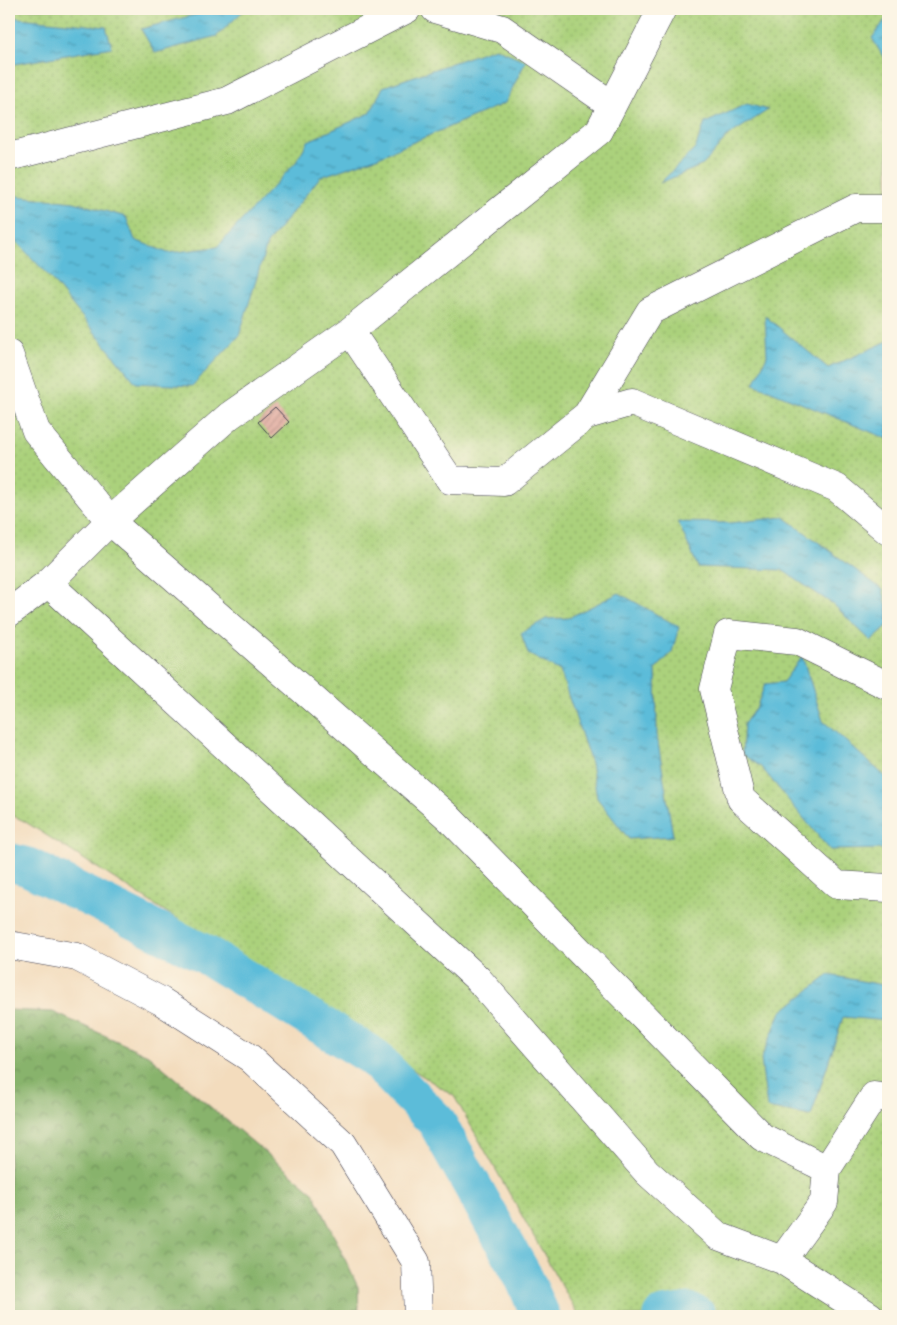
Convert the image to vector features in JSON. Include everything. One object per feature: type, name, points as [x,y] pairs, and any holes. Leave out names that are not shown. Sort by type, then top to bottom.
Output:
[{"type":"street","points":[[9,157],[227,101],[407,9]]},
{"type":"street","points":[[435,9],[502,29],[612,106]]},
{"type":"street","points":[[9,613],[48,582],[110,521],[229,416],[350,331],[599,131],[662,9]]},
{"type":"street","points":[[350,331],[450,480],[504,482],[587,415],[650,311],[856,208],[888,208]]},
{"type":"street","points":[[9,354],[36,431],[110,521],[448,817],[762,1137],[826,1169]]},
{"type":"street","points":[[587,415],[632,402],[838,488],[888,531]]},
{"type":"street","points":[[48,582],[478,979],[654,1178],[718,1236],[782,1260],[870,1316]]},
{"type":"street","points":[[888,686],[797,641],[728,634],[714,689],[741,799],[837,885],[888,888]]},
{"type":"street","points":[[9,945],[76,957],[161,1001],[250,1058],[343,1144],[416,1262],[418,1316]]},
{"type":"street","points":[[782,1260],[824,1202],[826,1169],[874,1096],[888,1098]]},
{"type":"green space","points":[[9,9],[888,9],[888,1316],[579,1316],[454,1096],[24,821],[9,814]]},
{"type":"green space","points":[[9,1010],[53,1012],[148,1055],[314,1193],[358,1287],[359,1316],[9,1316]]},
{"type":"water","points":[[217,9],[245,9],[217,36],[155,53],[141,29]]},
{"type":"water","points":[[888,16],[888,65],[872,38]]},
{"type":"water","points":[[9,17],[106,27],[112,47],[9,65]]},
{"type":"water","points":[[495,48],[526,61],[505,103],[376,158],[320,177],[267,244],[239,336],[192,386],[136,383],[48,275],[9,234],[9,195],[74,202],[126,217],[135,240],[168,253],[217,247],[296,162],[308,141],[370,113],[383,87]]},
{"type":"water","points":[[747,104],[768,110],[728,136],[703,165],[660,183],[695,149],[705,123]]},
{"type":"water","points":[[765,316],[828,368],[888,341],[888,439],[754,384],[767,356]]},
{"type":"water","points":[[784,517],[883,590],[888,612],[888,625],[871,641],[834,605],[782,570],[698,567],[678,522],[730,523]]},
{"type":"water","points":[[619,593],[679,627],[672,652],[656,669],[657,736],[673,836],[629,839],[597,798],[591,763],[560,671],[528,654],[521,633],[546,619],[568,618]]},
{"type":"water","points":[[802,656],[823,721],[888,779],[888,849],[830,850],[761,767],[742,754],[744,724],[757,706],[765,684],[783,682]]},
{"type":"water","points":[[829,975],[888,986],[888,1021],[843,1017],[811,1116],[767,1108],[761,1059],[781,1012]]},
{"type":"water","points":[[689,1312],[738,1316],[690,1316]]},
{"type":"building","points":[[275,407],[289,422],[272,438],[258,422]]},
{"type":"waterway","points":[[9,862],[28,867],[201,952],[372,1056],[436,1121],[523,1276],[541,1316]]},
{"type":"waterway","points":[[663,1316],[689,1312],[697,1316]]}]
